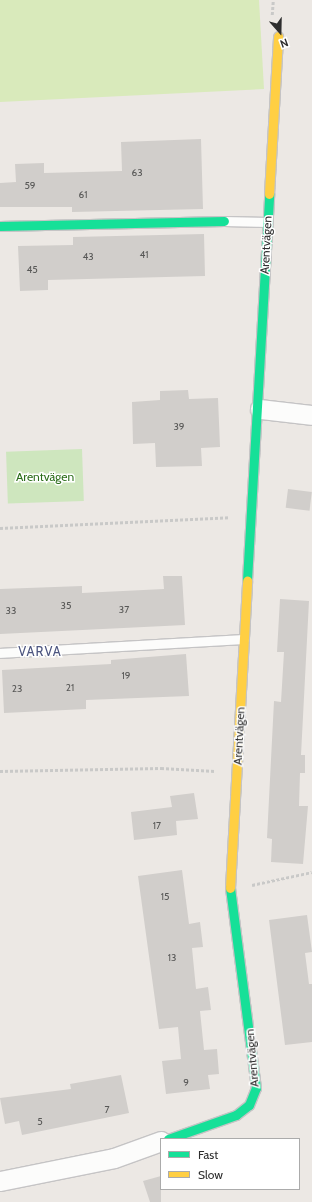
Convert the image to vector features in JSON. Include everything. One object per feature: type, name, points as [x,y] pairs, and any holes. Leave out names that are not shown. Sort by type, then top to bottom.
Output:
[{"type":"street","name":"Arentvägen","points":[[171,1138],[236,1115],[254,1097],[254,1059],[230,889],[244,640],[260,409],[267,222],[278,36]]},
{"type":"street","points":[[0,226],[224,221]]},
{"type":"street","points":[[260,409],[312,415]]},
{"type":"street","points":[[0,1181],[114,1158],[160,1141]]},
{"type":"lane","points":[[224,221],[267,222]]},
{"type":"lane","points":[[0,653],[244,640]]},
{"type":"path","points":[[0,528],[253,516]]},
{"type":"path","points":[[0,771],[161,768],[237,773]]},
{"type":"path","points":[[230,889],[312,872]]},
{"type":"green space","points":[[0,0],[259,0],[264,89],[0,102]]},
{"type":"green space","name":"Arentvägen","points":[[82,449],[84,501],[8,504],[6,452]]},
{"type":"building","points":[[201,139],[203,209],[72,212],[72,207],[0,207],[0,183],[16,182],[15,164],[44,163],[44,173],[122,171],[121,142]]},
{"type":"building","points":[[204,234],[205,276],[48,280],[48,290],[20,291],[18,246],[73,245],[73,237]]},
{"type":"building","points":[[188,390],[189,399],[218,398],[220,447],[201,448],[202,466],[156,467],[155,443],[133,444],[132,402],[160,400],[160,391]]},
{"type":"building","points":[[288,489],[312,492],[310,511],[286,508]]},
{"type":"building","points":[[163,576],[182,576],[185,625],[0,634],[0,589],[82,586],[82,593],[164,589]]},
{"type":"building","points":[[280,599],[309,601],[301,755],[305,755],[305,773],[300,773],[299,806],[308,806],[303,864],[271,862],[272,839],[267,838],[274,701],[281,702],[284,652],[277,652]]},
{"type":"building","points":[[186,654],[189,696],[86,700],[86,709],[4,713],[2,670],[111,664],[111,660]]},
{"type":"building","points":[[194,793],[198,819],[176,821],[177,835],[134,840],[131,812],[172,807],[170,796]]},
{"type":"building","points":[[182,870],[189,924],[200,922],[203,947],[192,948],[196,989],[208,987],[211,1010],[200,1011],[204,1050],[217,1049],[219,1074],[208,1075],[210,1089],[166,1094],[162,1061],[181,1059],[178,1027],[159,1029],[138,876]]},
{"type":"building","points":[[307,915],[312,952],[305,953],[309,984],[312,984],[312,1042],[285,1045],[269,920]]},
{"type":"building","points":[[121,1075],[129,1113],[22,1135],[19,1121],[5,1124],[0,1098],[71,1089],[70,1084]]},
{"type":"building","points":[[160,1176],[161,1202],[150,1202],[143,1181]]},
{"type":"traffic: fast","points":[[247,580],[269,194]]},
{"type":"traffic: fast","points":[[0,226],[224,221]]},
{"type":"traffic: fast","points":[[171,1138],[236,1115],[249,1105],[256,1088],[230,888]]},
{"type":"traffic: slow","points":[[269,194],[278,36]]},
{"type":"traffic: slow","points":[[230,888],[247,580]]},
{"type":"district","name":"VARVA","points":[[40,651]]}]
